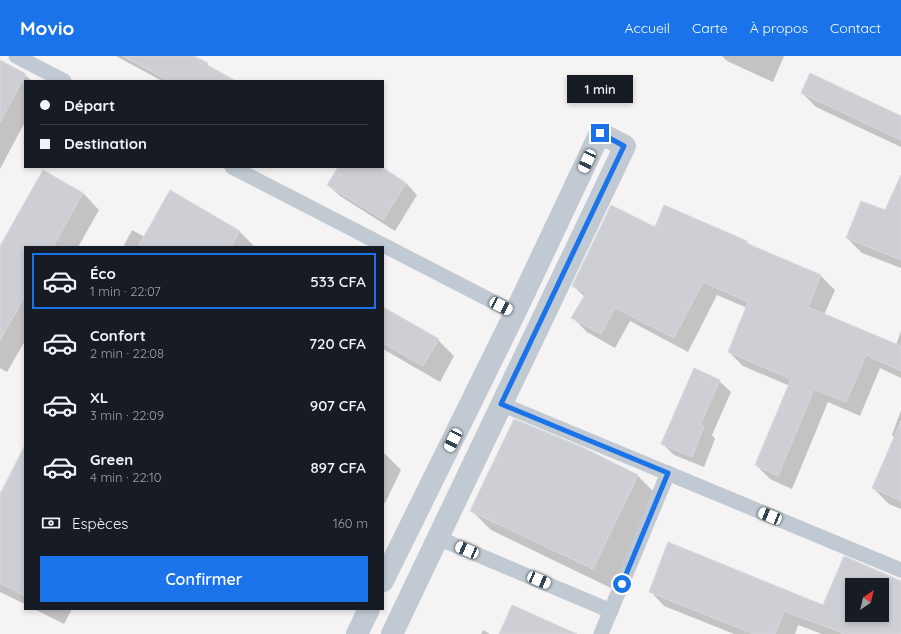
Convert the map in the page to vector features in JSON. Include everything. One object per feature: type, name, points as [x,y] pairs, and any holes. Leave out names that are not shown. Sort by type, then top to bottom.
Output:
[{"type":"street","points":[[384,579],[515,313],[600,133],[624,146],[392,634]]},
{"type":"street","points":[[357,634],[369,610]]},
{"type":"lane","points":[[16,56],[62,80]]},
{"type":"lane","points":[[234,168],[515,313]]},
{"type":"lane","points":[[501,404],[901,570]]},
{"type":"lane","points":[[601,634],[668,473]]},
{"type":"lane","points":[[438,538],[611,611]]},
{"type":"building","points":[[123,56],[194,56],[234,80],[167,80]]},
{"type":"building","points":[[0,60],[26,74],[0,122]]},
{"type":"building","points":[[810,73],[901,116],[901,140],[801,93]]},
{"type":"building","points":[[337,168],[384,168],[406,183],[383,220],[327,185]]},
{"type":"building","points":[[43,170],[83,193],[54,246],[24,246],[24,298],[0,340],[0,246]]},
{"type":"building","points":[[901,175],[901,260],[846,238],[861,201],[885,210]]},
{"type":"building","points":[[170,190],[240,231],[232,246],[139,246]]},
{"type":"building","points":[[611,205],[655,227],[664,205],[747,241],[746,243],[821,275],[808,307],[901,346],[901,371],[866,355],[846,402],[814,389],[778,476],[755,465],[791,379],[728,352],[748,302],[703,282],[674,338],[615,308],[601,334],[571,318],[586,293],[572,286]]},
{"type":"building","points":[[384,308],[439,339],[423,366],[384,344]]},
{"type":"building","points":[[694,368],[720,380],[700,425],[704,426],[692,457],[661,444]]},
{"type":"building","points":[[514,419],[582,447],[638,475],[593,569],[470,511]]},
{"type":"building","points":[[901,421],[901,501],[872,488]]},
{"type":"building","points":[[24,447],[24,595],[0,583],[0,494]]},
{"type":"building","points":[[668,542],[823,605],[844,556],[901,581],[901,634],[845,634],[784,611],[775,634],[754,634],[649,592]]},
{"type":"building","points":[[512,605],[577,634],[499,634]]},
{"type":"route","points":[[600,133],[624,146],[501,404],[668,473],[622,584]]}]
